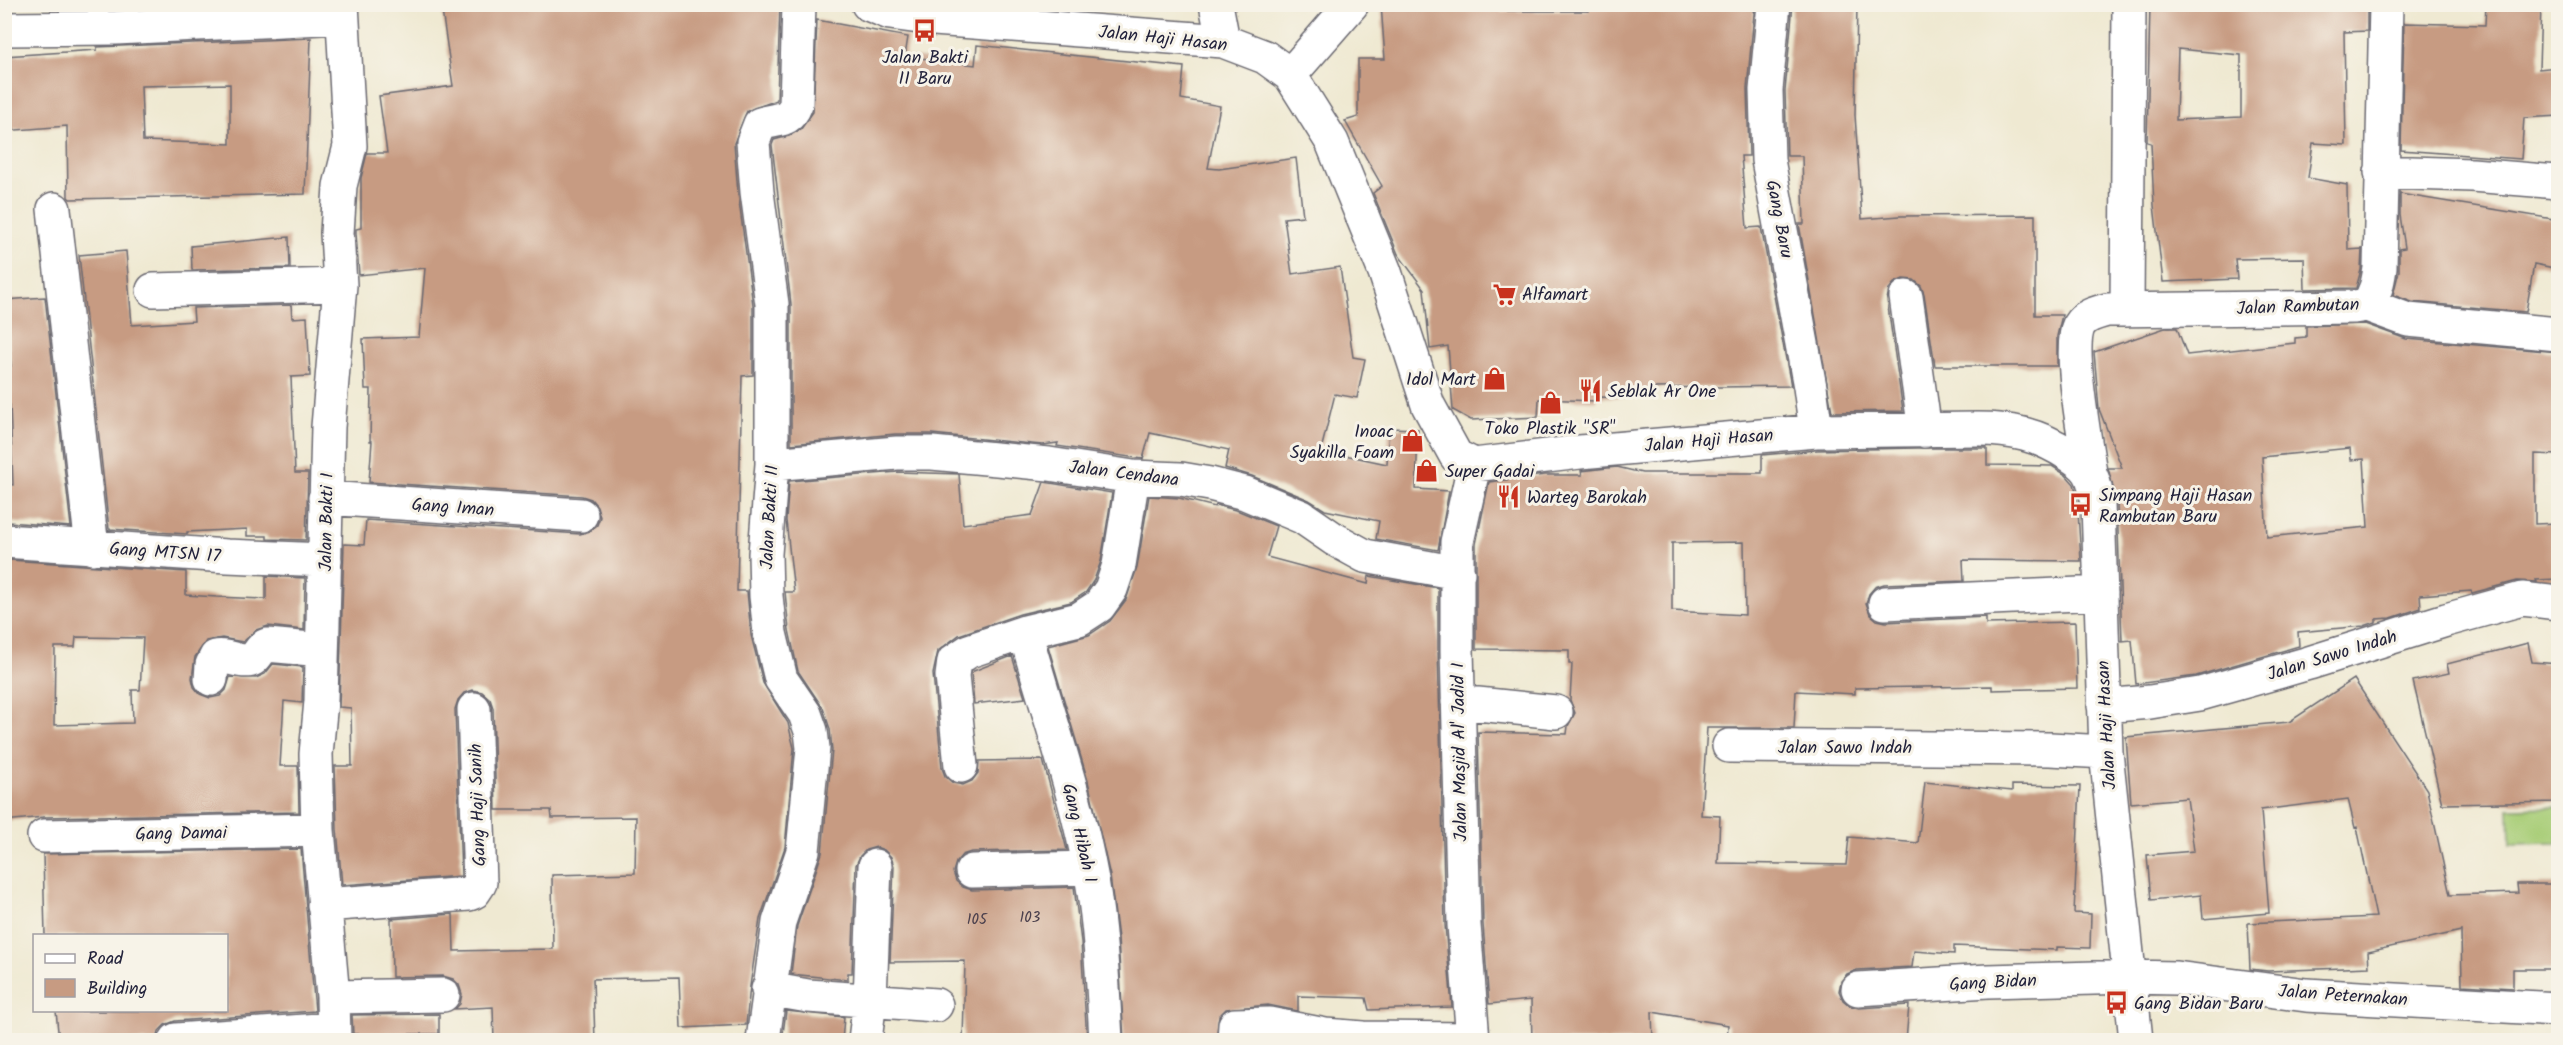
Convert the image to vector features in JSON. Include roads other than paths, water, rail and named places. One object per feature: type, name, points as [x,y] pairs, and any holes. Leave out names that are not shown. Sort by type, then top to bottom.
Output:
[{"type":"street","name":"Jalan Bakti II","points":[[763,1041],[768,989],[779,922],[803,851],[813,748],[811,730],[805,714],[781,679],[770,633],[765,554],[772,464],[772,304],[757,192],[753,142],[760,124],[786,118],[792,113],[796,104],[799,4]]},
{"type":"street","name":"Jalan Haji Hasan","points":[[867,4],[890,13],[934,19],[1223,41],[1265,57],[1290,75],[1332,142],[1342,165],[1385,272],[1428,405],[1436,423],[1456,456],[1474,465],[1580,452],[1816,431],[2002,429],[2027,433],[2081,462],[2090,473],[2098,504],[2106,752],[2136,1041]]},
{"type":"street","points":[[1216,4],[1223,41]]},
{"type":"street","points":[[1290,75],[1352,4]]},
{"type":"street","name":"Gang Baru","points":[[1774,4],[1766,90],[1768,160],[1816,431]]},
{"type":"street","points":[[2127,310],[2129,4]]},
{"type":"street","name":"Jalan Rambutan","points":[[2090,473],[2076,371],[2079,324],[2094,313],[2127,310],[2340,308],[2367,305],[2378,286],[2380,268],[2385,4]]},
{"type":"street","points":[[4,29],[116,28],[342,11]]},
{"type":"street","name":"Jalan Bakti I","points":[[334,1035],[333,997],[318,830],[316,754],[321,701],[325,498],[332,372],[340,285],[337,233],[340,186],[350,146],[342,11]]},
{"type":"street","points":[[2382,172],[2472,175],[2559,182]]},
{"type":"street","points":[[54,209],[92,548]]},
{"type":"street","points":[[153,290],[340,285]]},
{"type":"street","points":[[1906,297],[1925,431]]},
{"type":"street","points":[[2367,305],[2408,320],[2559,334]]},
{"type":"street","name":"Jalan Cendana","points":[[772,464],[897,453],[932,453],[1049,464],[1133,477],[1181,479],[1245,493],[1302,517],[1334,539],[1365,556],[1458,573]]},
{"type":"street","name":"Jalan Masjid Al' Jadid I","points":[[1473,1040],[1464,926],[1458,702],[1457,542],[1474,465]]},
{"type":"street","points":[[961,766],[952,676],[954,661],[969,651],[1025,632],[1079,620],[1099,606],[1111,589],[1119,566],[1133,477]]},
{"type":"street","name":"Gang Iman","points":[[325,498],[581,515]]},
{"type":"street","name":"Gang MTSN 17","points":[[4,541],[325,560]]},
{"type":"street","points":[[1885,603],[2101,593]]},
{"type":"street","name":"Jalan Sawo Indah","points":[[2104,706],[2200,694],[2522,599],[2559,603]]},
{"type":"street","name":"Gang Hibah I","points":[[1025,632],[1076,806],[1089,868],[1100,931],[1106,1041]]},
{"type":"street","points":[[212,679],[212,665],[216,657],[249,660],[255,658],[261,648],[267,645],[322,650]]},
{"type":"street","points":[[1458,702],[1556,712]]},
{"type":"street","name":"Gang Haji Sanih","points":[[324,905],[469,894],[478,888],[474,709]]},
{"type":"street","name":"Jalan Sawo Indah","points":[[1729,746],[2050,749],[2106,752]]},
{"type":"street","name":"Gang Damai","points":[[44,836],[318,830]]},
{"type":"street","points":[[865,1041],[870,1000],[875,866]]},
{"type":"street","points":[[972,871],[1089,868]]},
{"type":"street","name":"Gang Bidan","points":[[1858,989],[1988,981],[2129,977]]},
{"type":"street","name":"Jalan Peternakan","points":[[2129,977],[2176,978],[2306,995],[2559,1009]]},
{"type":"street","points":[[768,989],[808,996],[936,1005]]},
{"type":"street","points":[[333,997],[443,995]]},
{"type":"street","points":[[1234,1041],[1235,1025],[1269,1024],[1325,1035],[1473,1040]]},
{"type":"street","points":[[176,1041],[334,1035]]},
{"type":"place","name":"Jalan Bakti II Baru","points":[[925,31]]},
{"type":"place","name":"Alfamart","points":[[1504,294]]},
{"type":"place","name":"Idol Mart","points":[[1494,379]]},
{"type":"place","name":"Seblak Ar One","points":[[1590,391]]},
{"type":"place","name":"Toko Plastik \"SR\"","points":[[1550,402]]},
{"type":"place","name":"Inoac Syakilla Foam","points":[[1412,441]]},
{"type":"place","name":"Super Gadai","points":[[1427,471]]},
{"type":"place","name":"Warteg Barokah","points":[[1509,497]]},
{"type":"place","name":"Simpang Haji Hasan Rambutan Baru","points":[[2081,505]]},
{"type":"place","name":"Gang Bidan Baru","points":[[2116,1003]]}]
